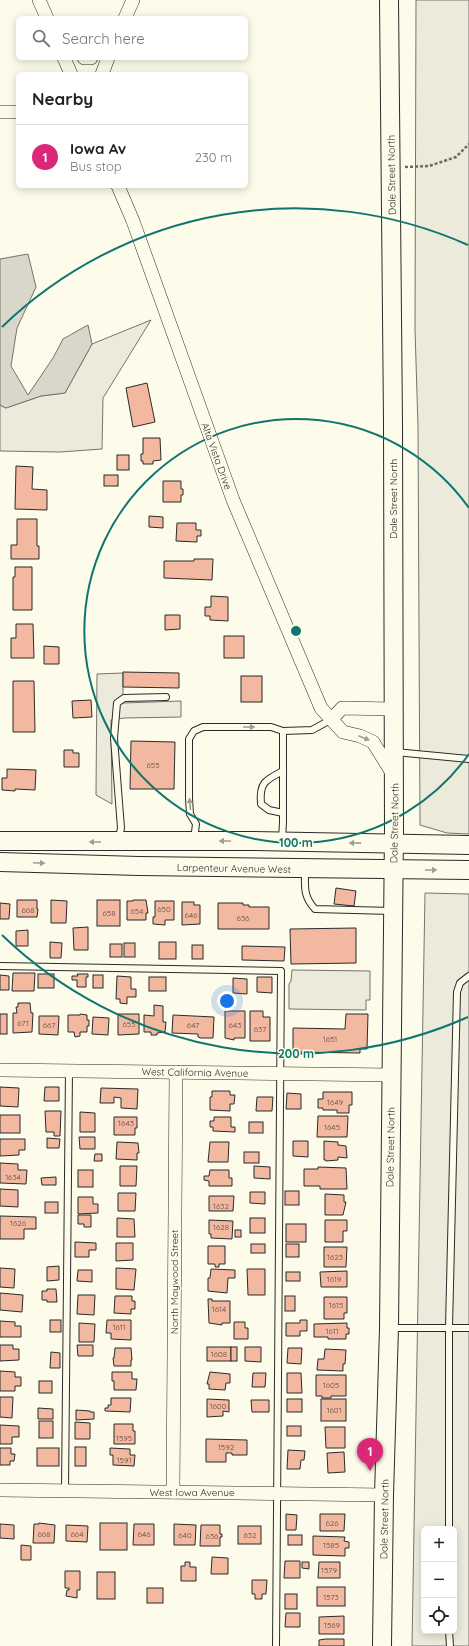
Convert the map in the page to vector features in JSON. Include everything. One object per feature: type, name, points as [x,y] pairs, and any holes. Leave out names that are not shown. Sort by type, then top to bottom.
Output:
[{"type":"main road","name":"Dale Street North","points":[[382,1646],[384,1495],[389,1328],[392,911],[394,844],[393,438],[389,0]]},
{"type":"main road","points":[[0,841],[282,842],[469,845]]},
{"type":"main road","name":"Larpenteur Avenue West","points":[[0,862],[305,869],[469,870]]},
{"type":"street","points":[[39,0],[46,16]]},
{"type":"street","points":[[126,16],[133,0]]},
{"type":"street","points":[[65,60],[70,72]]},
{"type":"street","points":[[103,72],[107,60]]},
{"type":"street","points":[[0,112],[16,112]]},
{"type":"street","name":"Alta Vista Drive","points":[[119,188],[132,220],[233,500],[321,708],[343,732],[360,736],[373,742],[394,776]]},
{"type":"street","points":[[332,719],[342,708],[394,709]]},
{"type":"street","name":"West California Avenue","points":[[0,1070],[391,1075]]},
{"type":"street","name":"North Maywood Street","points":[[173,1492],[176,1072]]},
{"type":"street","name":"West Iowa Avenue","points":[[0,1490],[384,1495]]},
{"type":"lane","points":[[118,842],[121,828],[114,738],[117,703],[124,698],[166,697]]},
{"type":"lane","points":[[194,842],[196,824],[190,814],[189,739],[194,731],[203,727],[271,727],[283,731],[312,730],[332,719]]},
{"type":"lane","points":[[282,842],[283,731]]},
{"type":"lane","points":[[394,752],[469,758]]},
{"type":"lane","points":[[282,813],[269,810],[260,804],[260,794],[261,786],[268,778],[283,770]]},
{"type":"lane","points":[[305,869],[305,892],[308,901],[315,909],[392,911]]},
{"type":"lane","points":[[0,966],[281,971],[276,1646]]},
{"type":"lane","points":[[449,1526],[449,1327],[457,992],[460,983],[469,976]]},
{"type":"lane","points":[[65,1491],[69,1070]]},
{"type":"lane","points":[[389,1328],[469,1328]]},
{"type":"lane","points":[[449,1634],[450,1646]]},
{"type":"path","points":[[390,167],[429,166],[456,157],[469,144]]},
{"type":"shaded area","points":[[416,0],[469,0],[469,834],[447,833],[420,825],[418,427],[415,329]]},
{"type":"shaded area","points":[[28,254],[36,287],[17,328],[11,366],[28,395],[53,358],[63,339],[88,325],[92,344],[65,393],[41,396],[6,408],[0,405],[0,259]]},
{"type":"shaded area","points":[[151,320],[103,398],[102,449],[60,452],[0,451],[0,405],[6,408],[41,396],[65,393],[92,344]]},
{"type":"shaded area","points":[[123,673],[123,703],[181,701],[181,717],[124,718],[111,720],[112,804],[96,795],[97,674]]},
{"type":"shaded area","points":[[425,893],[469,894],[469,1646],[412,1646]]},
{"type":"shaded area","points":[[292,970],[370,971],[370,1000],[366,1000],[366,1010],[289,1009],[289,984],[291,981]]},
{"type":"building","points":[[147,383],[155,422],[133,427],[126,388]]},
{"type":"building","points":[[143,438],[160,438],[161,460],[153,461],[153,464],[143,464],[143,461],[141,461],[141,454],[143,454]]},
{"type":"building","points":[[117,455],[129,455],[129,470],[117,470]]},
{"type":"building","points":[[16,466],[33,467],[32,489],[47,490],[47,510],[15,509]]},
{"type":"building","points":[[104,475],[118,475],[118,486],[104,486]]},
{"type":"building","points":[[163,481],[181,481],[183,495],[181,495],[181,502],[163,502]]},
{"type":"building","points":[[149,516],[163,517],[163,528],[149,527]]},
{"type":"building","points":[[17,519],[37,519],[37,546],[39,546],[39,559],[11,559],[11,545],[17,545]]},
{"type":"building","points":[[177,523],[196,523],[196,530],[201,530],[201,536],[197,536],[197,542],[176,541]]},
{"type":"building","points":[[194,559],[213,559],[212,580],[164,578],[164,561],[194,561]]},
{"type":"building","points":[[15,567],[32,567],[32,610],[13,610],[13,577],[15,577]]},
{"type":"building","points":[[211,596],[228,597],[228,621],[210,620],[210,616],[205,616],[205,607],[211,607]]},
{"type":"building","points":[[165,615],[180,615],[180,629],[165,630]]},
{"type":"building","points":[[16,624],[33,624],[34,658],[11,658],[11,638],[16,638]]},
{"type":"building","points":[[224,636],[244,636],[244,658],[224,658]]},
{"type":"building","points":[[44,646],[59,647],[59,664],[44,664]]},
{"type":"building","points":[[123,672],[179,673],[179,688],[123,687]]},
{"type":"building","points":[[241,676],[262,676],[262,702],[241,702]]},
{"type":"building","points":[[13,681],[34,681],[35,732],[13,732]]},
{"type":"building","points":[[91,700],[92,717],[73,718],[72,701]]},
{"type":"building","points":[[131,741],[175,742],[174,789],[130,789]]},
{"type":"building","points":[[64,750],[73,750],[73,753],[79,753],[79,767],[64,767]]},
{"type":"building","points":[[7,769],[36,770],[35,790],[2,790],[2,778],[7,778]]},
{"type":"building","points":[[336,888],[356,891],[354,906],[334,904]]},
{"type":"building","points":[[17,900],[37,900],[37,917],[17,917]]},
{"type":"building","points":[[51,900],[67,901],[66,923],[51,923]]},
{"type":"building","points":[[97,900],[120,900],[120,926],[97,926]]},
{"type":"building","points":[[146,900],[148,913],[146,913],[146,920],[127,920],[127,901]]},
{"type":"building","points":[[155,901],[174,901],[174,920],[165,920],[165,925],[153,924],[153,917],[155,917]]},
{"type":"building","points":[[182,902],[194,902],[194,905],[200,905],[200,924],[182,925]]},
{"type":"building","points":[[0,903],[10,904],[9,919],[0,919]]},
{"type":"building","points":[[218,903],[243,903],[243,905],[249,905],[249,907],[269,907],[269,929],[218,929]]},
{"type":"building","points":[[88,927],[88,950],[74,950],[73,928]]},
{"type":"building","points":[[356,928],[356,963],[291,964],[290,929]]},
{"type":"building","points":[[28,930],[28,946],[16,946],[16,931]]},
{"type":"building","points":[[50,942],[62,943],[61,958],[50,958]]},
{"type":"building","points":[[159,942],[176,942],[176,959],[159,959]]},
{"type":"building","points":[[124,943],[135,943],[135,957],[124,957]]},
{"type":"building","points":[[110,944],[122,944],[122,957],[110,957]]},
{"type":"building","points":[[192,945],[203,945],[203,959],[192,959]]},
{"type":"building","points":[[242,946],[285,947],[284,961],[242,960]]},
{"type":"building","points":[[13,973],[35,973],[34,991],[12,991]]},
{"type":"building","points":[[38,974],[54,974],[54,988],[38,988]]},
{"type":"building","points":[[77,974],[88,974],[88,977],[86,977],[86,987],[77,987],[77,980],[72,980],[72,976],[78,976]]},
{"type":"building","points":[[0,975],[9,976],[9,990],[0,990]]},
{"type":"building","points":[[93,975],[103,975],[103,988],[93,988]]},
{"type":"building","points":[[117,976],[131,977],[131,989],[136,989],[136,997],[127,997],[127,1004],[120,1003],[120,999],[116,999]]},
{"type":"building","points":[[149,977],[166,977],[166,991],[149,991]]},
{"type":"building","points":[[257,977],[272,977],[272,993],[257,992]]},
{"type":"building","points":[[233,978],[247,979],[247,994],[233,993]]},
{"type":"building","points":[[18,1003],[30,1003],[31,1013],[33,1013],[32,1032],[13,1033],[13,1013],[17,1013],[16,1007],[18,1007]]},
{"type":"building","points":[[154,1005],[163,1006],[163,1022],[166,1022],[165,1032],[157,1033],[157,1035],[151,1035],[151,1032],[144,1032],[144,1015],[154,1016]]},
{"type":"building","points":[[225,1011],[245,1011],[245,1038],[234,1038],[234,1040],[225,1038]]},
{"type":"building","points":[[250,1011],[263,1011],[263,1017],[270,1017],[270,1041],[250,1041]]},
{"type":"building","points":[[0,1014],[7,1014],[7,1034],[0,1034]]},
{"type":"building","points":[[118,1014],[139,1014],[139,1034],[118,1035]]},
{"type":"building","points":[[346,1014],[368,1014],[367,1049],[360,1049],[360,1053],[293,1052],[293,1028],[345,1029]]},
{"type":"building","points":[[68,1015],[87,1015],[89,1026],[87,1026],[87,1032],[80,1032],[80,1036],[75,1037],[74,1032],[68,1032]]},
{"type":"building","points":[[173,1015],[214,1017],[213,1038],[201,1038],[198,1037],[198,1034],[172,1033]]},
{"type":"building","points":[[39,1016],[59,1016],[58,1035],[39,1034]]},
{"type":"building","points":[[93,1017],[109,1018],[108,1035],[92,1034]]},
{"type":"building","points":[[0,1087],[19,1088],[18,1107],[0,1106]]},
{"type":"building","points":[[45,1087],[59,1087],[59,1101],[44,1101]]},
{"type":"building","points":[[101,1088],[138,1089],[137,1109],[121,1108],[121,1098],[114,1097],[114,1103],[100,1103]]},
{"type":"building","points":[[212,1091],[230,1091],[230,1095],[235,1095],[234,1104],[230,1104],[230,1111],[210,1110],[210,1097],[212,1097]]},
{"type":"building","points":[[323,1092],[352,1092],[352,1105],[349,1105],[349,1113],[337,1113],[337,1110],[323,1110],[323,1108],[318,1108],[318,1099],[323,1099]]},
{"type":"building","points":[[287,1093],[301,1094],[301,1109],[286,1109]]},
{"type":"building","points":[[257,1097],[273,1097],[272,1111],[256,1111]]},
{"type":"building","points":[[45,1111],[61,1111],[60,1136],[54,1136],[54,1132],[46,1132]]},
{"type":"building","points":[[80,1112],[95,1113],[95,1132],[80,1132]]},
{"type":"building","points":[[0,1115],[20,1115],[20,1133],[0,1133]]},
{"type":"building","points":[[318,1116],[348,1116],[347,1137],[317,1137]]},
{"type":"building","points":[[114,1117],[137,1117],[137,1128],[135,1128],[135,1135],[114,1135]]},
{"type":"building","points":[[214,1117],[231,1117],[231,1127],[235,1127],[235,1132],[213,1131],[213,1127],[210,1127],[210,1121],[214,1121]]},
{"type":"building","points":[[249,1122],[263,1122],[263,1133],[249,1133]]},
{"type":"building","points":[[79,1137],[95,1137],[95,1149],[80,1149]]},
{"type":"building","points":[[47,1138],[60,1139],[59,1148],[47,1148]]},
{"type":"building","points":[[0,1139],[25,1139],[25,1150],[19,1150],[19,1155],[0,1156]]},
{"type":"building","points":[[293,1141],[308,1141],[308,1157],[293,1156]]},
{"type":"building","points":[[324,1141],[338,1142],[338,1145],[346,1146],[347,1158],[338,1157],[338,1160],[324,1160]]},
{"type":"building","points":[[117,1142],[138,1143],[139,1153],[137,1153],[137,1160],[116,1159]]},
{"type":"building","points":[[210,1142],[229,1142],[228,1162],[208,1162]]},
{"type":"building","points":[[244,1152],[259,1152],[259,1163],[244,1163]]},
{"type":"building","points":[[95,1154],[102,1154],[102,1161],[94,1161]]},
{"type":"building","points":[[0,1163],[18,1164],[18,1170],[27,1170],[26,1184],[0,1183]]},
{"type":"building","points":[[120,1166],[137,1166],[136,1186],[120,1186]]},
{"type":"building","points":[[254,1166],[270,1167],[270,1179],[254,1178]]},
{"type":"building","points":[[318,1167],[346,1168],[347,1189],[320,1189],[320,1186],[304,1186],[304,1169],[318,1169]]},
{"type":"building","points":[[78,1170],[93,1170],[93,1187],[78,1187]]},
{"type":"building","points":[[210,1170],[229,1170],[229,1178],[232,1178],[232,1186],[209,1186],[209,1181],[204,1180],[204,1176],[209,1176]]},
{"type":"building","points":[[56,1177],[56,1185],[42,1185],[41,1178]]},
{"type":"building","points":[[0,1189],[18,1190],[18,1207],[0,1206]]},
{"type":"building","points":[[285,1191],[299,1191],[299,1205],[285,1205]]},
{"type":"building","points":[[250,1192],[265,1192],[265,1204],[250,1203]]},
{"type":"building","points":[[118,1193],[136,1193],[135,1211],[118,1211]]},
{"type":"building","points":[[325,1194],[344,1195],[344,1202],[346,1202],[343,1215],[325,1215]]},
{"type":"building","points":[[209,1196],[234,1196],[233,1211],[209,1211]]},
{"type":"building","points":[[78,1197],[93,1197],[93,1204],[98,1204],[98,1213],[78,1214]]},
{"type":"building","points":[[45,1202],[58,1202],[58,1213],[45,1213]]},
{"type":"building","points":[[78,1215],[91,1215],[91,1227],[84,1227],[84,1224],[78,1224]]},
{"type":"building","points":[[0,1216],[36,1217],[36,1229],[24,1229],[24,1239],[0,1239]]},
{"type":"building","points":[[117,1218],[134,1219],[135,1237],[117,1237]]},
{"type":"building","points":[[250,1218],[265,1218],[265,1233],[250,1233]]},
{"type":"building","points":[[209,1220],[233,1221],[232,1239],[211,1238],[211,1234],[209,1234]]},
{"type":"building","points":[[325,1220],[347,1220],[347,1231],[343,1231],[343,1242],[325,1242]]},
{"type":"building","points":[[286,1224],[306,1224],[306,1242],[286,1242]]},
{"type":"building","points":[[235,1230],[241,1230],[241,1237],[235,1237]]},
{"type":"building","points":[[75,1242],[96,1243],[96,1250],[89,1250],[89,1257],[75,1257]]},
{"type":"building","points":[[116,1243],[133,1243],[133,1260],[116,1261]]},
{"type":"building","points":[[251,1244],[265,1244],[265,1253],[251,1253]]},
{"type":"building","points":[[286,1244],[299,1244],[299,1257],[286,1257]]},
{"type":"building","points":[[208,1246],[225,1246],[225,1264],[219,1264],[219,1267],[215,1267],[215,1264],[208,1264]]},
{"type":"building","points":[[324,1247],[347,1247],[346,1267],[324,1267]]},
{"type":"building","points":[[59,1266],[59,1280],[47,1281],[47,1267]]},
{"type":"building","points":[[0,1268],[15,1269],[14,1288],[0,1287]]},
{"type":"building","points":[[116,1268],[136,1269],[134,1290],[116,1289]]},
{"type":"building","points":[[211,1269],[235,1270],[235,1278],[228,1278],[227,1293],[208,1291],[208,1278],[210,1278]]},
{"type":"building","points":[[247,1269],[265,1269],[265,1295],[248,1295]]},
{"type":"building","points":[[78,1270],[92,1270],[92,1282],[77,1281]]},
{"type":"building","points":[[347,1271],[347,1287],[321,1287],[320,1272]]},
{"type":"building","points":[[286,1272],[300,1272],[300,1281],[286,1281]]},
{"type":"building","points":[[47,1289],[56,1289],[57,1302],[47,1302],[47,1300],[42,1300],[42,1291],[47,1291]]},
{"type":"building","points":[[0,1293],[23,1295],[22,1312],[0,1310]]},
{"type":"building","points":[[78,1295],[95,1295],[94,1315],[77,1314]]},
{"type":"building","points":[[115,1296],[132,1296],[132,1301],[135,1301],[135,1309],[131,1309],[131,1314],[114,1313]]},
{"type":"building","points":[[285,1296],[295,1296],[295,1311],[285,1311]]},
{"type":"building","points":[[324,1297],[347,1297],[347,1313],[344,1313],[344,1319],[324,1319]]},
{"type":"building","points":[[208,1299],[212,1299],[212,1301],[230,1301],[230,1323],[222,1323],[222,1325],[209,1323]]},
{"type":"building","points":[[50,1320],[61,1320],[61,1332],[50,1332]]},
{"type":"building","points":[[107,1320],[131,1320],[131,1340],[111,1339],[111,1333],[106,1333]]},
{"type":"building","points":[[300,1320],[307,1320],[307,1331],[300,1331],[300,1336],[286,1336],[286,1323],[300,1323]]},
{"type":"building","points":[[0,1321],[15,1322],[15,1326],[21,1326],[21,1337],[0,1337]]},
{"type":"building","points":[[234,1322],[245,1322],[245,1328],[248,1328],[248,1339],[234,1339]]},
{"type":"building","points":[[79,1323],[95,1324],[94,1342],[79,1342]]},
{"type":"building","points":[[347,1323],[349,1334],[346,1334],[346,1339],[314,1337],[314,1324]]},
{"type":"building","points":[[0,1345],[13,1345],[13,1349],[19,1349],[19,1360],[0,1361]]},
{"type":"building","points":[[77,1345],[93,1345],[93,1356],[78,1356]]},
{"type":"building","points":[[207,1347],[231,1347],[231,1361],[207,1361]]},
{"type":"building","points":[[231,1347],[237,1347],[237,1361],[231,1361]]},
{"type":"building","points":[[245,1347],[261,1347],[261,1362],[245,1361]]},
{"type":"building","points":[[115,1348],[131,1348],[131,1366],[114,1366],[113,1358]]},
{"type":"building","points":[[288,1348],[302,1348],[301,1364],[287,1363]]},
{"type":"building","points":[[325,1349],[346,1350],[343,1371],[317,1370],[318,1359],[324,1359]]},
{"type":"building","points":[[51,1352],[60,1353],[60,1368],[50,1368]]},
{"type":"building","points":[[0,1371],[15,1372],[15,1377],[21,1377],[21,1386],[15,1386],[15,1391],[0,1391]]},
{"type":"building","points":[[112,1372],[132,1372],[132,1379],[137,1379],[136,1390],[114,1390]]},
{"type":"building","points":[[210,1372],[230,1374],[230,1383],[226,1383],[225,1390],[209,1389],[209,1384],[207,1384]]},
{"type":"building","points":[[253,1373],[266,1373],[265,1387],[252,1387]]},
{"type":"building","points":[[287,1373],[301,1373],[302,1393],[287,1393]]},
{"type":"building","points":[[316,1375],[346,1375],[346,1396],[331,1396],[331,1398],[322,1398],[322,1396],[316,1396]]},
{"type":"building","points":[[39,1381],[52,1381],[52,1393],[39,1393]]},
{"type":"building","points":[[0,1397],[13,1397],[12,1418],[0,1417]]},
{"type":"building","points":[[111,1398],[131,1398],[130,1412],[105,1411],[105,1408],[108,1408],[108,1405],[111,1405]]},
{"type":"building","points":[[207,1399],[229,1400],[229,1412],[223,1411],[223,1416],[207,1417]]},
{"type":"building","points":[[287,1399],[302,1399],[302,1412],[287,1412]]},
{"type":"building","points":[[321,1399],[346,1399],[346,1421],[321,1421]]},
{"type":"building","points":[[251,1400],[269,1400],[269,1412],[252,1412]]},
{"type":"building","points":[[38,1408],[53,1409],[53,1419],[38,1419]]},
{"type":"building","points":[[76,1410],[94,1412],[94,1419],[76,1420]]},
{"type":"building","points":[[39,1421],[53,1421],[53,1438],[39,1438]]},
{"type":"building","points":[[75,1422],[90,1423],[90,1439],[75,1439]]},
{"type":"building","points":[[114,1424],[133,1424],[133,1431],[135,1431],[135,1444],[114,1444]]},
{"type":"building","points":[[0,1425],[19,1426],[19,1437],[12,1437],[12,1444],[0,1444]]},
{"type":"building","points":[[287,1426],[301,1426],[301,1436],[287,1436]]},
{"type":"building","points":[[325,1427],[345,1427],[345,1448],[326,1448]]},
{"type":"building","points":[[206,1439],[247,1440],[247,1455],[232,1455],[232,1453],[226,1453],[226,1462],[206,1462]]},
{"type":"building","points":[[75,1447],[86,1447],[86,1466],[75,1466]]},
{"type":"building","points":[[0,1448],[11,1448],[11,1454],[15,1454],[14,1461],[10,1461],[10,1465],[0,1465]]},
{"type":"building","points":[[37,1448],[59,1448],[59,1466],[37,1466]]},
{"type":"building","points":[[110,1448],[130,1449],[130,1455],[135,1455],[134,1466],[113,1465],[113,1455],[110,1455]]},
{"type":"building","points":[[288,1450],[305,1451],[304,1460],[301,1460],[300,1469],[287,1469]]},
{"type":"building","points":[[344,1452],[345,1472],[328,1473],[327,1453]]},
{"type":"building","points":[[286,1514],[297,1515],[296,1530],[286,1530]]},
{"type":"building","points":[[320,1514],[345,1514],[344,1531],[320,1531]]},
{"type":"building","points":[[39,1523],[55,1525],[54,1543],[33,1543],[34,1524]]},
{"type":"building","points":[[100,1523],[127,1523],[127,1550],[100,1550]]},
{"type":"building","points":[[0,1524],[14,1525],[14,1539],[0,1538]]},
{"type":"building","points":[[134,1524],[154,1524],[154,1545],[133,1545]]},
{"type":"building","points":[[174,1524],[196,1525],[195,1545],[174,1545]]},
{"type":"building","points":[[66,1525],[88,1526],[87,1542],[66,1541]]},
{"type":"building","points":[[201,1525],[220,1525],[220,1534],[222,1534],[222,1537],[220,1537],[220,1546],[200,1546]]},
{"type":"building","points":[[238,1526],[261,1526],[261,1544],[238,1544]]},
{"type":"building","points":[[288,1535],[302,1535],[302,1545],[288,1545]]},
{"type":"building","points":[[313,1536],[345,1537],[344,1541],[349,1542],[349,1548],[345,1548],[345,1556],[313,1555]]},
{"type":"building","points":[[21,1545],[31,1546],[31,1560],[21,1560]]},
{"type":"building","points":[[212,1557],[228,1558],[228,1574],[211,1574]]},
{"type":"building","points":[[285,1561],[300,1561],[300,1578],[284,1578]]},
{"type":"building","points":[[185,1562],[190,1562],[190,1567],[196,1567],[196,1581],[181,1581],[181,1566],[185,1566]]},
{"type":"building","points":[[302,1562],[309,1562],[309,1569],[302,1568]]},
{"type":"building","points":[[319,1562],[340,1562],[340,1578],[318,1578]]},
{"type":"building","points":[[65,1571],[80,1571],[80,1590],[77,1590],[77,1598],[66,1596],[69,1588],[65,1588]]},
{"type":"building","points":[[97,1572],[115,1572],[115,1599],[97,1599]]},
{"type":"building","points":[[252,1580],[267,1580],[266,1594],[262,1594],[262,1599],[255,1599],[255,1594],[252,1594]]},
{"type":"building","points":[[317,1587],[345,1587],[345,1606],[317,1606]]},
{"type":"building","points":[[147,1588],[163,1588],[163,1603],[147,1603]]},
{"type":"building","points":[[285,1594],[297,1594],[297,1609],[285,1609]]},
{"type":"building","points":[[286,1613],[300,1613],[300,1627],[285,1627]]},
{"type":"building","points":[[344,1616],[344,1634],[319,1634],[319,1617]]},
{"type":"building","points":[[344,1639],[344,1646],[319,1646],[319,1640]]},
{"type":"place","name":"Iowa Av","points":[[370,1471]]}]
